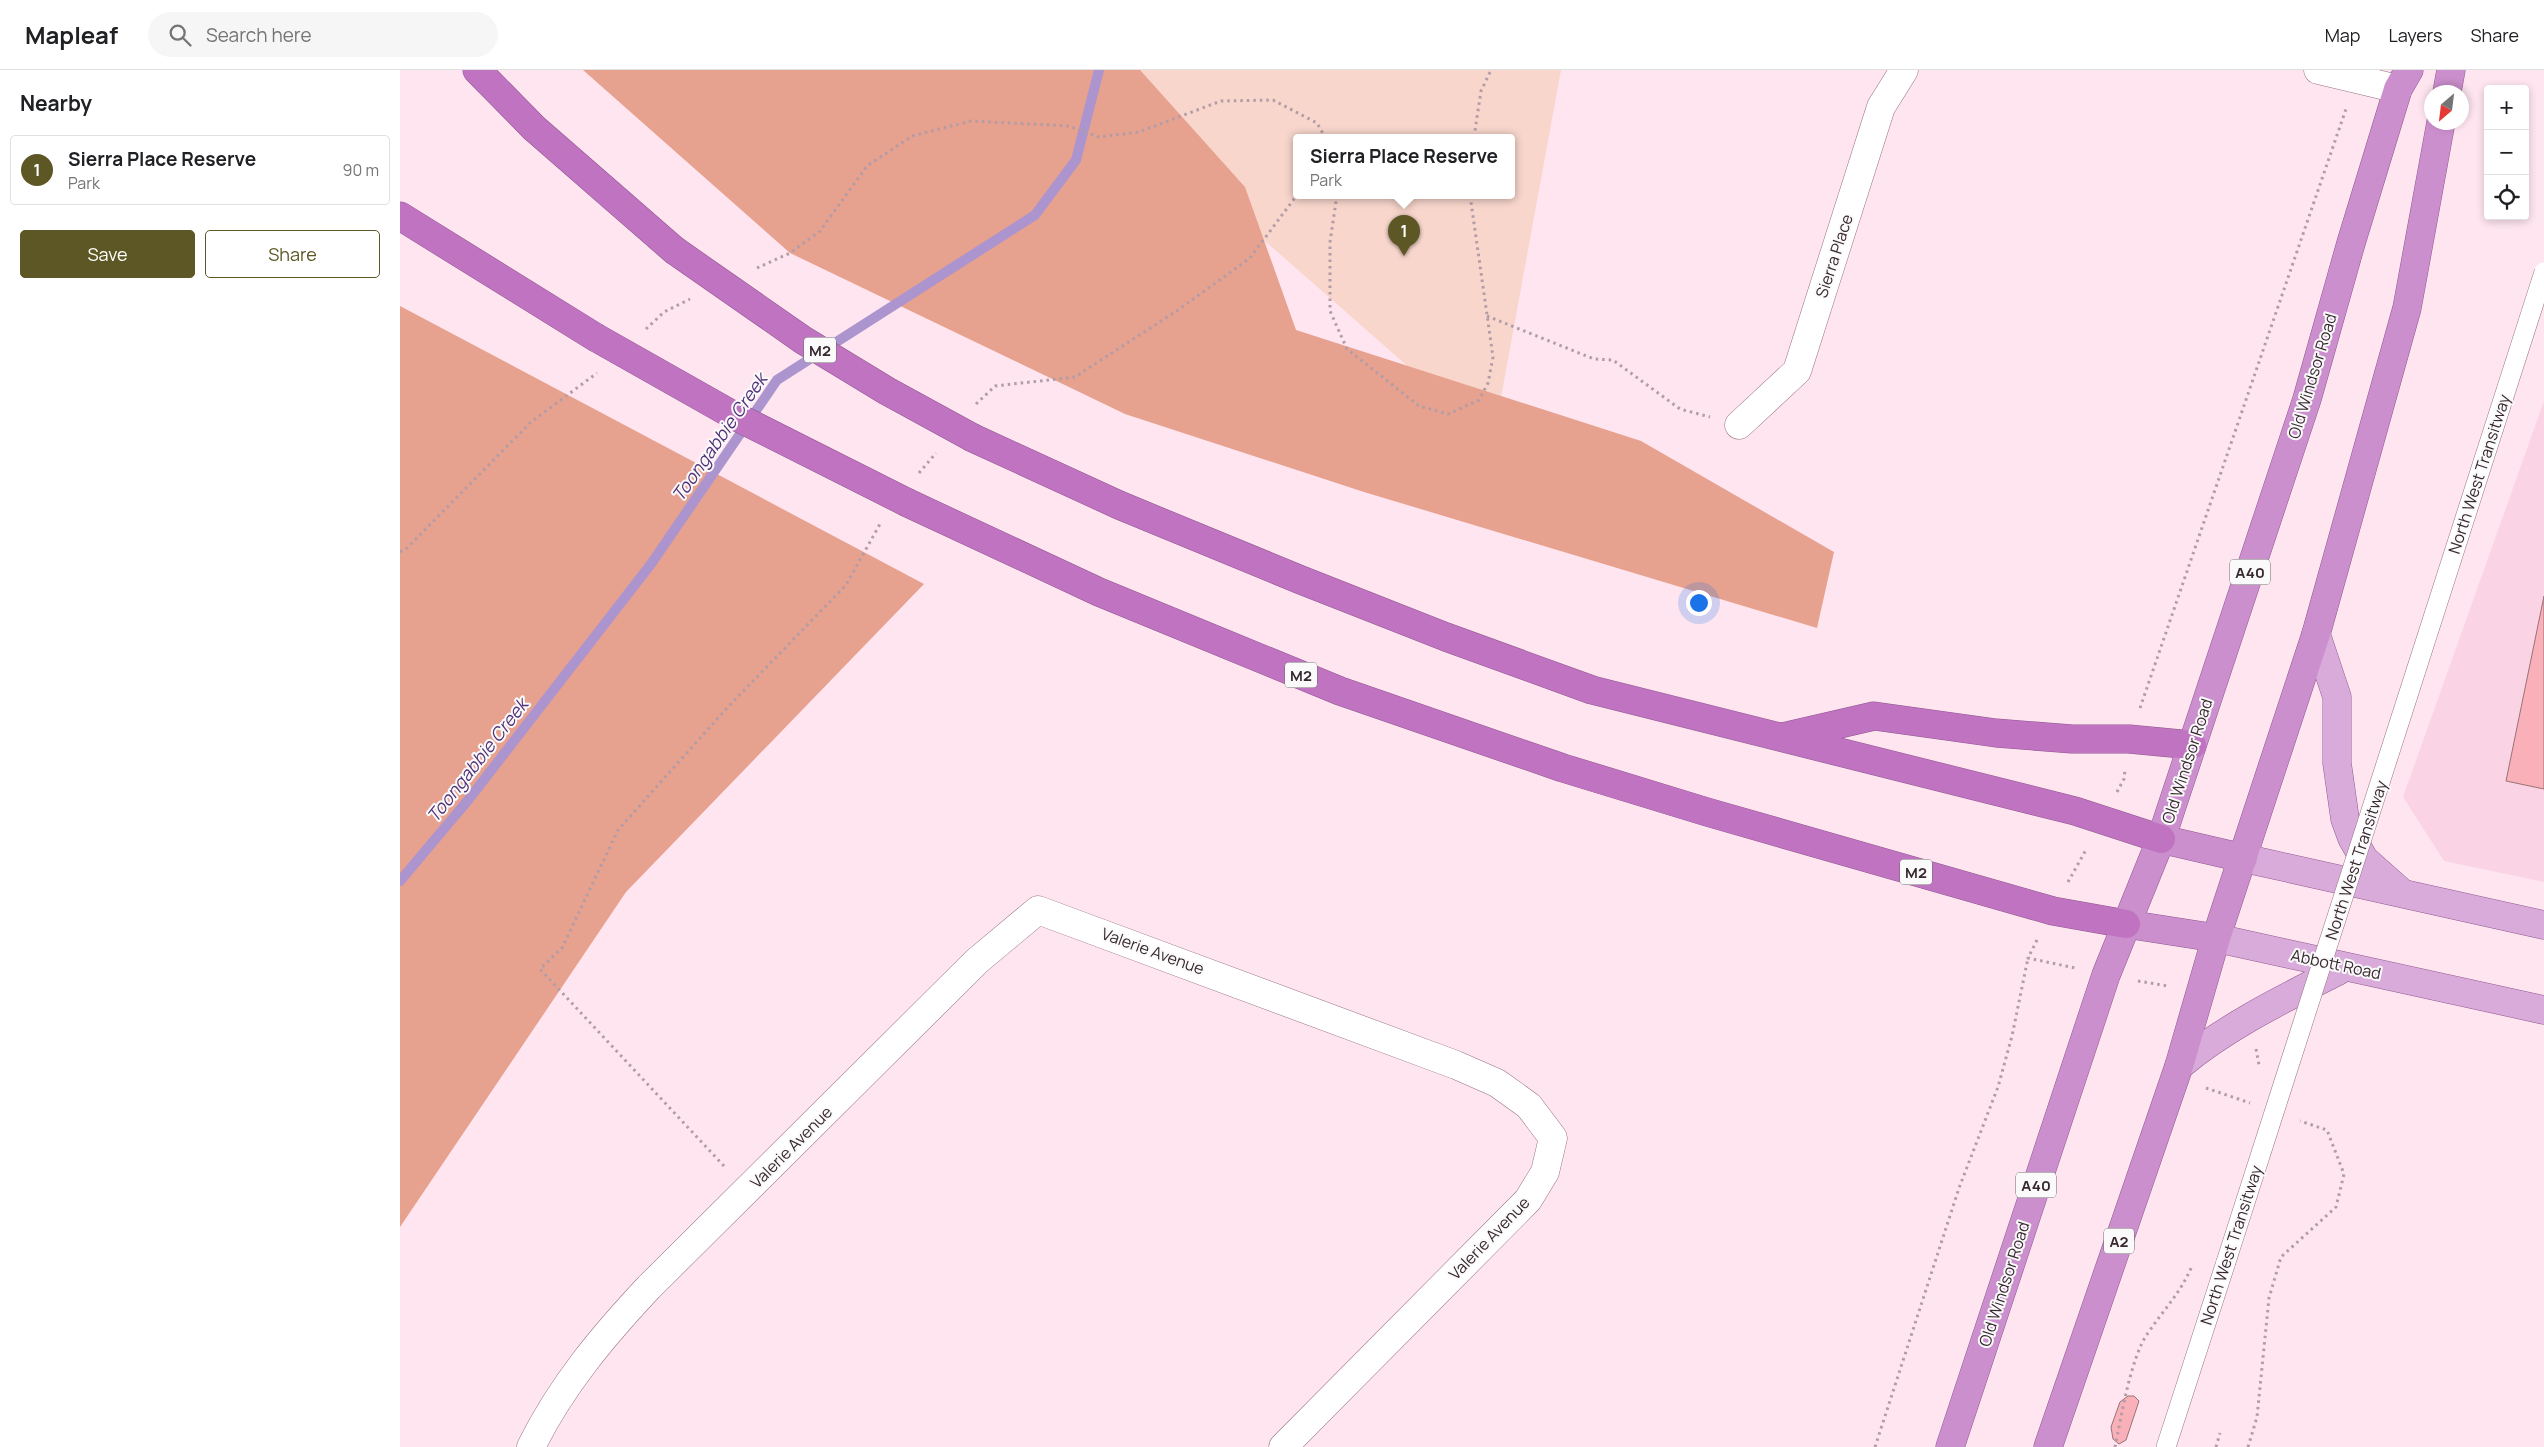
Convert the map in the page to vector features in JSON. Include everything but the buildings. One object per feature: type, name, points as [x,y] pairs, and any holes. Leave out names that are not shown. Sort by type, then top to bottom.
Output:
[{"type":"highway","name":"M2","points":[[478,70],[534,128],[674,250],[803,340],[887,391],[973,438],[1119,505],[1446,637],[1592,690],[2075,811],[2162,839]]},
{"type":"highway","points":[[2448,85],[2451,70]]},
{"type":"highway","name":"Old Windsor Road","points":[[1950,1447],[2106,975],[2162,839],[2307,399],[2351,243],[2404,80]]},
{"type":"highway","points":[[2162,839],[2243,858],[2316,634],[2407,308],[2440,130]]},
{"type":"highway","name":"M2","points":[[400,216],[595,337],[733,415],[911,491],[1099,592],[1331,687],[1544,761],[1707,812],[2053,911],[2126,924]]},
{"type":"highway","name":"M2","points":[[1779,738],[1874,716],[1996,733],[2072,739],[2129,739],[2192,745]]},
{"type":"highway","name":"A2","points":[[2048,1447],[2178,1066],[2216,938],[2243,858]]},
{"type":"highway","name":"Abbott Road","points":[[2126,924],[2216,938]]},
{"type":"main road","points":[[2316,634],[2337,697],[2337,763],[2345,819],[2352,838],[2364,859],[2402,893]]},
{"type":"main road","points":[[2243,858],[2544,926]]},
{"type":"main road","name":"Abbott Road","points":[[2216,938],[2544,1010]]},
{"type":"main road","points":[[2178,1066],[2203,1046],[2250,1016],[2346,967]]},
{"type":"street","name":"Sierra Place","points":[[1739,424],[1797,370],[1881,107],[1904,70]]},
{"type":"street","points":[[2318,70],[2357,79],[2404,80]]},
{"type":"street","name":"Valerie Avenue","points":[[532,1447],[545,1419],[597,1343],[649,1287],[977,962],[1038,910],[1456,1064],[1497,1082],[1529,1106],[1553,1138],[1545,1172],[1528,1200],[1283,1447]]},
{"type":"lane","name":"North West Transitway","points":[[2166,1447],[2544,272]]},
{"type":"path","points":[[1474,134],[1481,91],[1491,70]]},
{"type":"path","points":[[2102,821],[2124,779],[2129,739],[2357,79]]},
{"type":"path","points":[[1069,126],[1099,138],[1139,132],[1221,101],[1273,100],[1317,123],[1324,134]]},
{"type":"path","points":[[1321,134],[1323,130]]},
{"type":"path","points":[[975,404],[995,386],[1075,376],[1178,310],[1250,258],[1294,199]]},
{"type":"path","points":[[1336,199],[1330,242],[1330,311],[1347,349],[1420,406],[1448,414],[1479,400],[1488,382],[1493,357],[1471,199]]},
{"type":"path","points":[[1486,316],[1594,359],[1613,360],[1680,410],[1739,424]]},
{"type":"path","points":[[911,491],[939,449]]},
{"type":"path","points":[[747,1190],[540,969],[562,948],[618,830],[726,709],[846,585],[884,516]]},
{"type":"path","points":[[1875,1447],[1959,1188],[1998,1087],[2012,1036],[2028,958]]},
{"type":"path","points":[[2114,1447],[2128,1387],[2147,1334],[2174,1301],[2192,1266]]},
{"type":"path","points":[[2216,1447],[2220,1433]]},
{"type":"shaded area","points":[[583,70],[1140,70],[1245,187],[1296,330],[1641,441],[1834,552],[1817,628],[1364,492],[1125,414],[790,253]]},
{"type":"shaded area","points":[[1070,70],[1561,70],[1493,441]]},
{"type":"shaded area","points":[[400,306],[924,584],[626,892],[400,1227]]},
{"type":"shaded area","points":[[2544,401],[2544,882],[2444,861],[2403,797]]},
{"type":"waterway","name":"Toongabbie Creek","points":[[400,881],[469,799],[651,564],[777,380],[1035,215],[1076,160],[1099,70]]},
{"type":"place","name":"Sierra Place Reserve","points":[[1404,256]]}]
